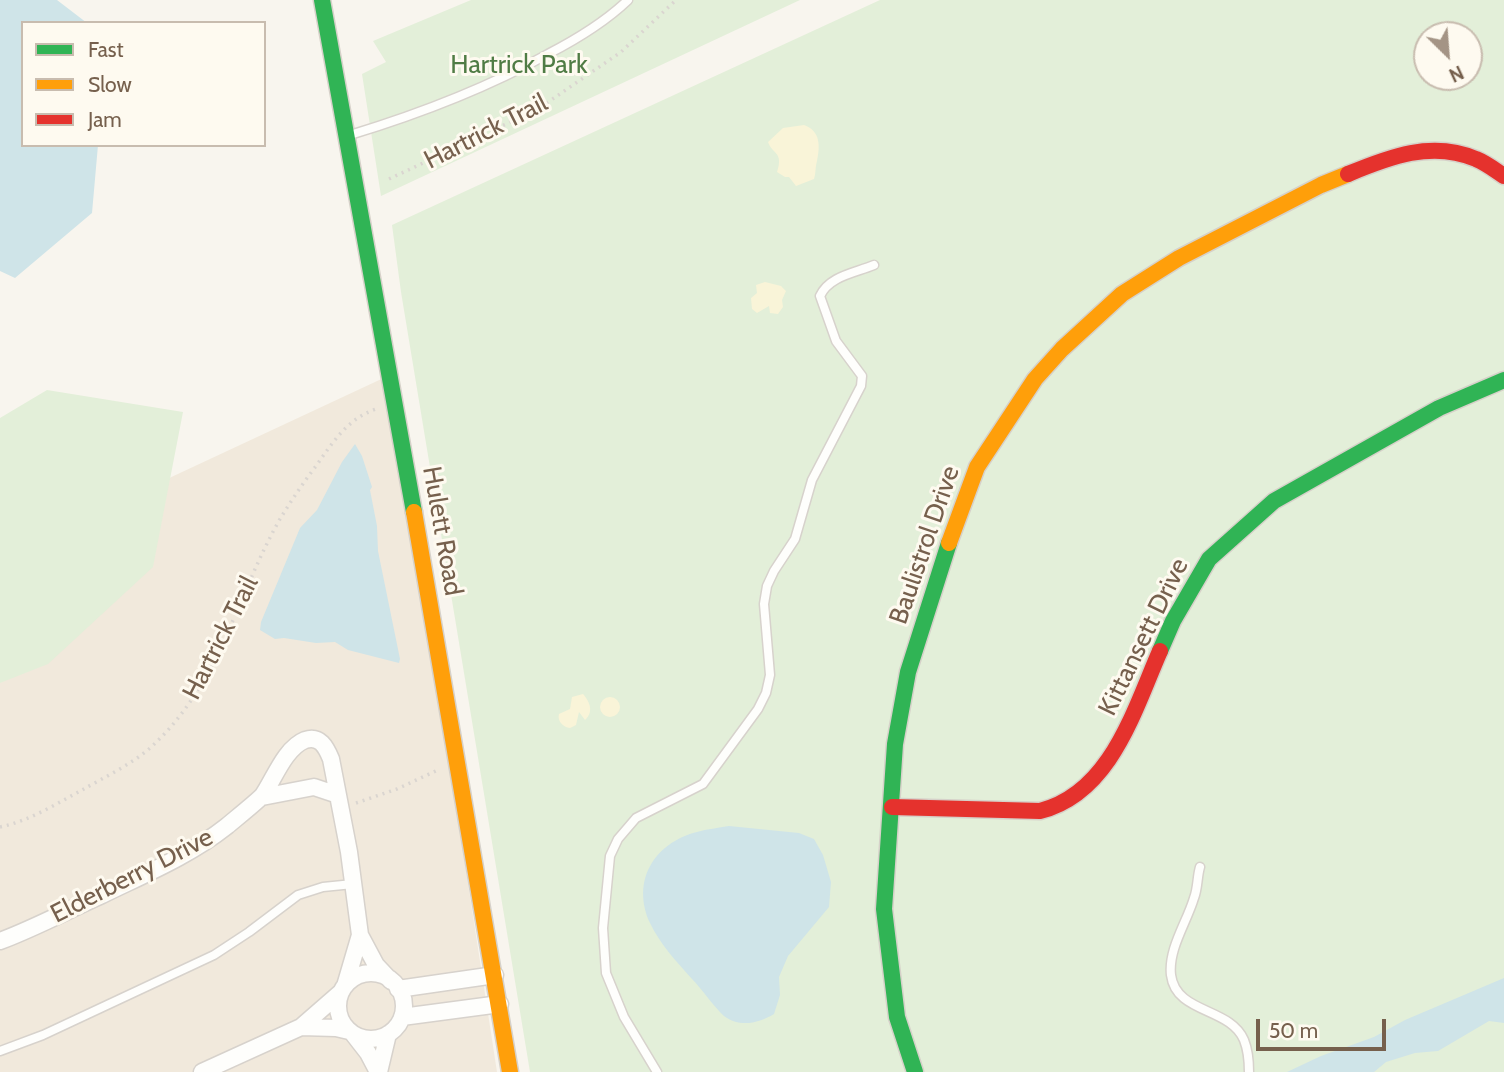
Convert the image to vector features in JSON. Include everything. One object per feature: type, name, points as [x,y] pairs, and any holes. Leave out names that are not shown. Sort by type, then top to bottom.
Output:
[{"type":"street","name":"Hulett Road","points":[[322,0],[510,1072]]},
{"type":"street","name":"Baulistrol Drive","points":[[915,1072],[897,1017],[884,909],[895,744],[908,672],[957,517],[977,467],[1035,379],[1062,349],[1122,294],[1179,258],[1321,185],[1382,160],[1414,151],[1452,151],[1477,159],[1504,176]]},
{"type":"street","name":"Kittansett Drive","points":[[892,807],[1040,811],[1056,807],[1070,799],[1096,776],[1118,747],[1174,621],[1209,559],[1274,501],[1439,408],[1504,380]]},
{"type":"street","name":"Elderberry Drive","points":[[0,941],[33,928],[187,853],[262,797],[278,767],[292,750],[299,743],[313,739],[321,741],[327,748],[339,801],[360,935],[376,965],[395,985]]},
{"type":"street","points":[[262,797],[314,787],[339,801]]},
{"type":"street","name":"Elderberry Drive","points":[[342,991],[360,935]]},
{"type":"street","points":[[202,1072],[301,1027],[355,977],[365,974],[382,975],[395,985],[402,998],[402,1017],[388,1034],[378,1072]]},
{"type":"street","points":[[395,985],[495,975]]},
{"type":"street","points":[[342,991],[338,1013],[342,1022],[368,1053],[378,1072]]},
{"type":"street","points":[[402,1017],[500,1004]]},
{"type":"street","points":[[301,1027],[336,1028],[368,1039],[388,1034]]},
{"type":"lane","points":[[347,136],[444,104],[507,77],[612,16],[628,0]]},
{"type":"lane","points":[[657,1072],[624,1017],[606,973],[603,928],[610,856],[618,839],[636,818],[703,784],[758,709],[766,693],[770,658],[765,622],[767,586],[795,539],[812,481],[860,386],[862,376],[836,341],[820,296],[824,286],[832,281],[874,265]]},
{"type":"lane","points":[[1200,867],[1195,898],[1174,953],[1171,973],[1173,982],[1182,998],[1223,1019],[1240,1032],[1249,1072]]},
{"type":"lane","points":[[0,1051],[43,1035],[214,955],[250,932],[298,895],[323,887],[353,884]]},
{"type":"path","name":"Hartrick Trail","points":[[389,179],[538,109],[621,52],[676,0]]},
{"type":"path","name":"Hartrick Trail","points":[[0,827],[44,811],[149,749],[186,707],[210,670],[280,520],[311,472],[337,436],[352,421],[361,414],[395,405]]},
{"type":"path","points":[[339,801],[386,793],[442,768]]},
{"type":"shaded area","points":[[0,0],[57,0],[84,21],[21,21],[21,147],[98,147],[92,213],[15,278],[0,271]]},
{"type":"shaded area","points":[[390,375],[497,1072],[0,1072],[0,557]]},
{"type":"shaded area","points":[[355,444],[372,487],[370,490],[377,526],[378,551],[399,663],[348,650],[335,642],[275,639],[260,630],[300,528],[317,510],[342,462]]},
{"type":"shaded area","points":[[729,826],[799,833],[814,839],[823,855],[831,882],[829,907],[788,956],[779,977],[780,995],[774,1014],[749,1023],[736,1022],[724,1016],[674,959],[650,923],[643,893],[650,866],[669,845],[682,837]]},
{"type":"shaded area","points":[[1504,978],[1504,1023],[1489,1021],[1438,1051],[1415,1053],[1386,1062],[1374,1072],[1287,1072],[1321,1056],[1374,1037],[1405,1020]]},
{"type":"green space","name":"Hartrick Park","points":[[471,0],[800,0],[381,196],[362,74],[386,62],[373,41]]},
{"type":"green space","points":[[880,0],[1504,0],[1504,1072],[530,1072],[392,225]]},
{"type":"green space","points":[[47,390],[183,412],[153,567],[48,664],[0,683],[0,418]]},
{"type":"sand","points":[[804,125],[816,135],[818,156],[814,179],[796,186],[789,177],[777,172],[778,157],[768,142],[783,128]]},
{"type":"sand","points":[[765,282],[781,286],[786,291],[782,300],[783,307],[778,314],[770,313],[769,306],[757,313],[752,309],[751,298],[757,293],[756,285]]},
{"type":"sand","points":[[583,694],[590,707],[588,717],[585,720],[579,712],[576,725],[570,728],[565,726],[560,721],[559,714],[570,709],[572,697]]},
{"type":"sand","points":[[606,697],[614,697],[620,707],[614,717],[606,717],[600,711],[600,703]]},
{"type":"traffic: fast","points":[[322,0],[414,512]]},
{"type":"traffic: fast","points":[[1160,651],[1173,621],[1209,559],[1274,501],[1439,408],[1504,380]]},
{"type":"traffic: fast","points":[[915,1072],[897,1017],[884,909],[895,744],[908,672],[949,543]]},
{"type":"traffic: slow","points":[[949,543],[977,467],[1035,379],[1062,349],[1122,294],[1179,258],[1321,185],[1348,174]]},
{"type":"traffic: slow","points":[[414,512],[510,1072]]},
{"type":"traffic: jam","points":[[1348,174],[1411,153],[1443,151],[1476,159],[1504,176]]},
{"type":"traffic: jam","points":[[892,807],[1040,811],[1064,801],[1085,787],[1117,746],[1160,651]]}]
